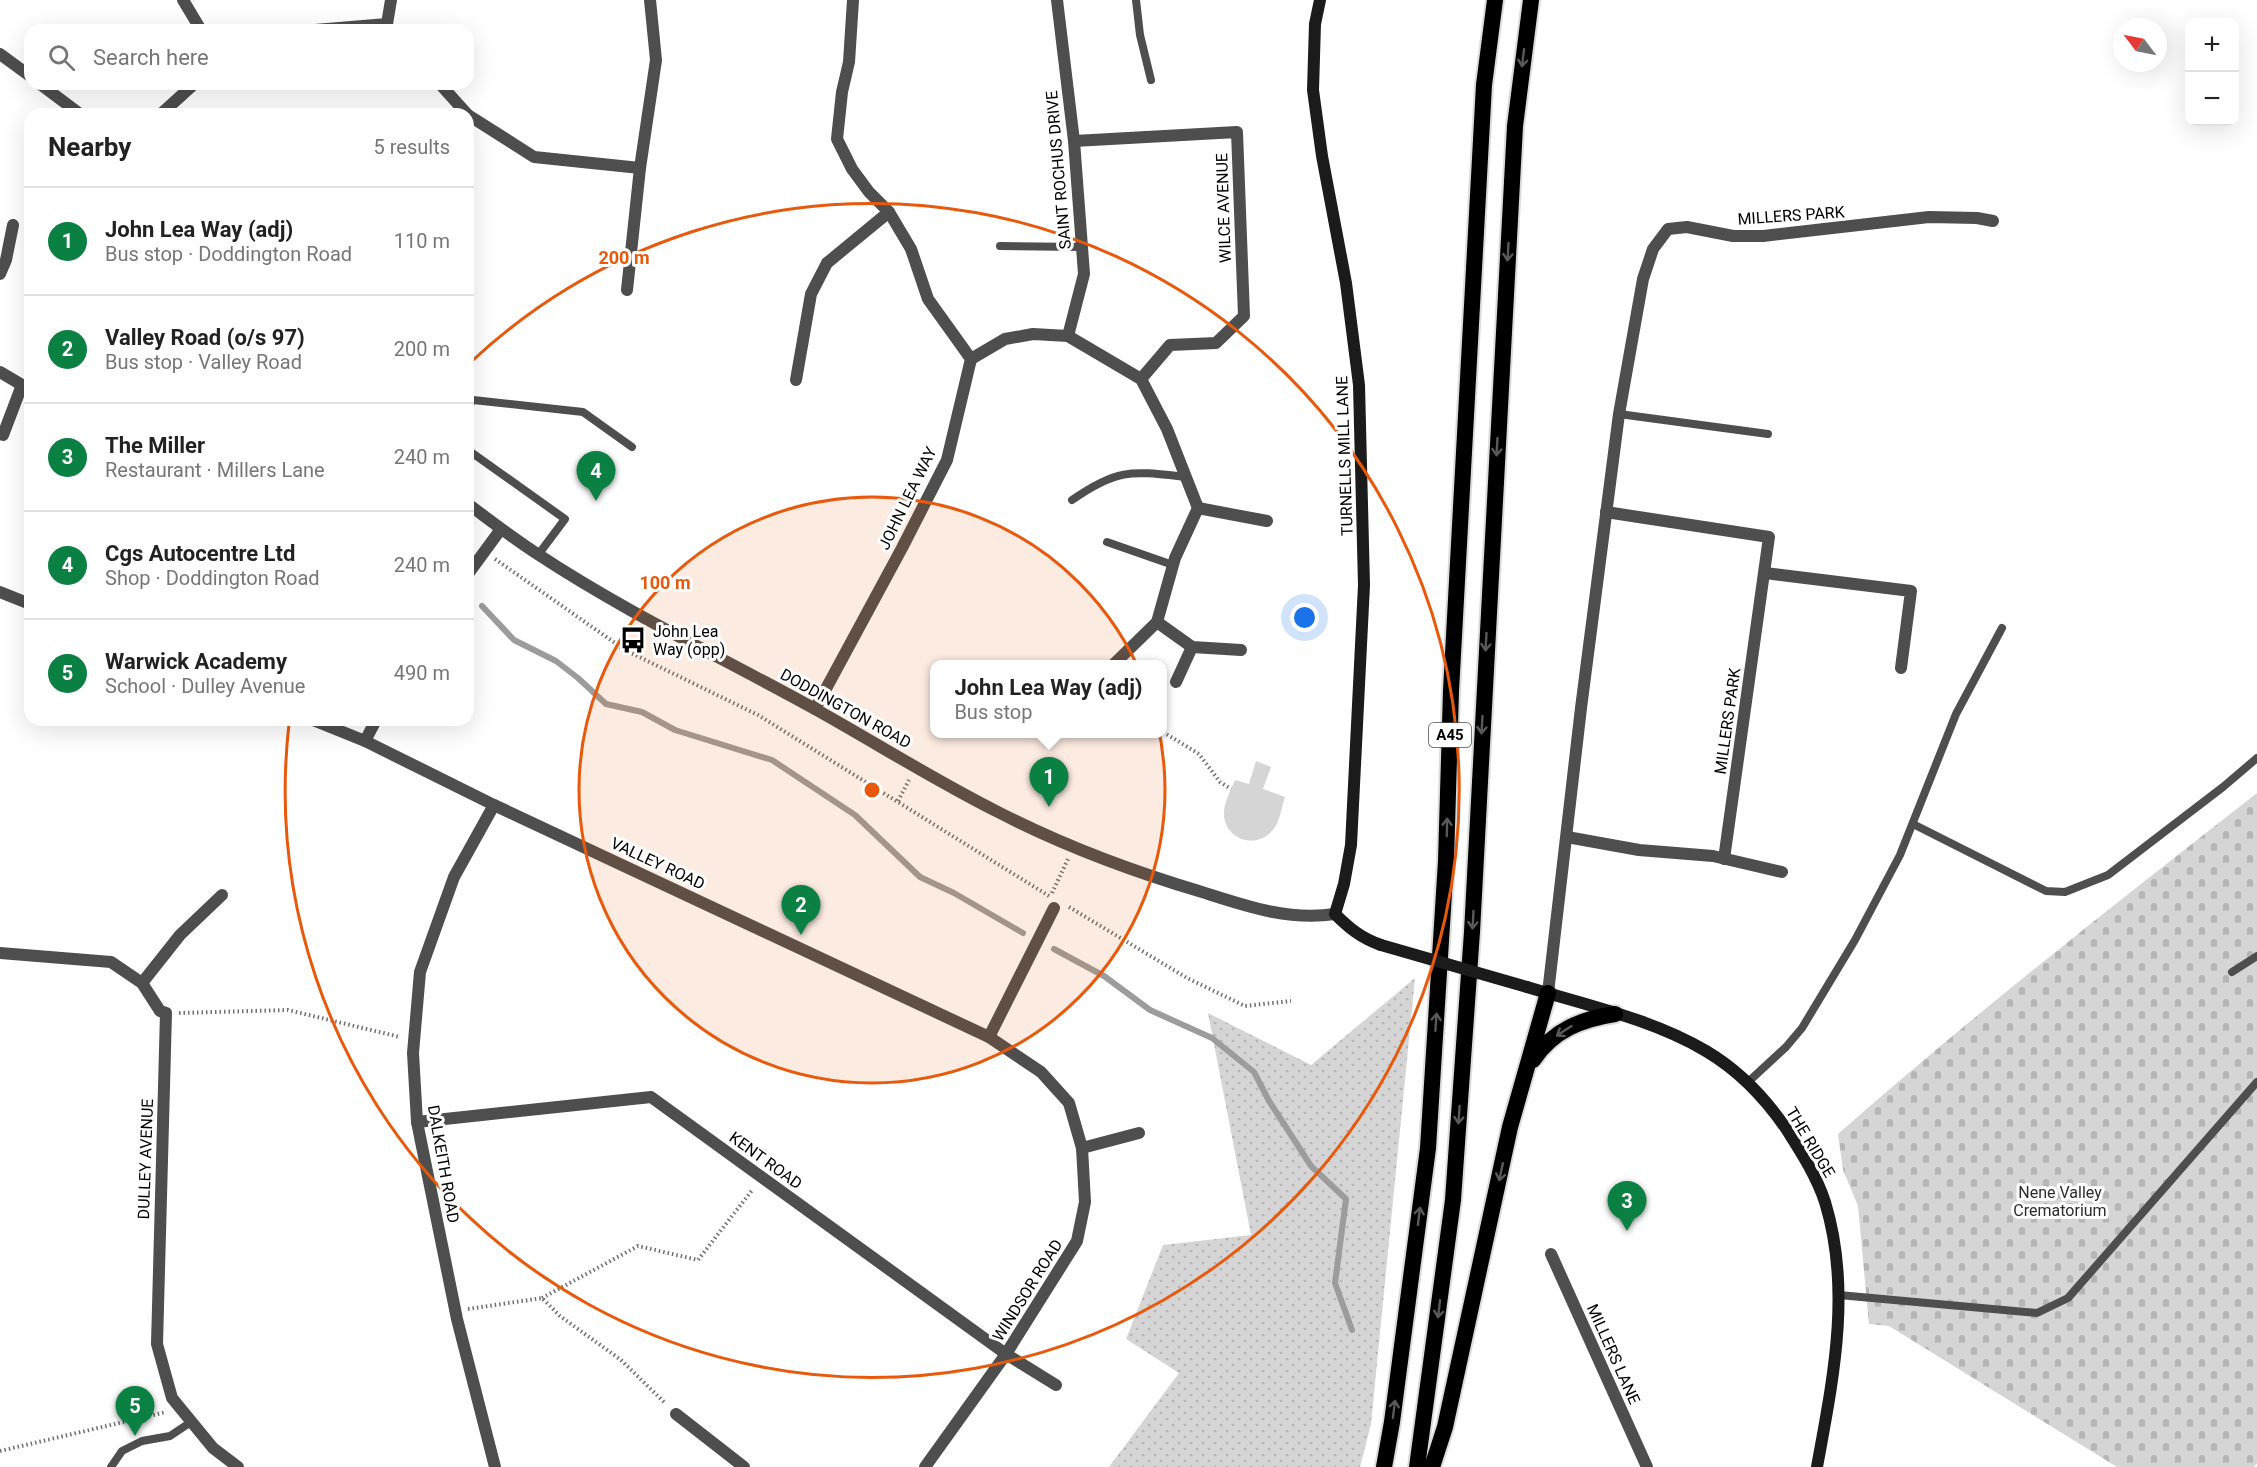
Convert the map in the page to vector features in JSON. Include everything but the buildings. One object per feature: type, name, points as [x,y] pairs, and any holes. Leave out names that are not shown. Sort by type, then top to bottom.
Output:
[{"type":"highway","name":"A45","points":[[1384,1467],[1428,1148],[1446,861],[1451,691],[1484,97],[1495,0]]},
{"type":"highway","name":"A45","points":[[1417,1467],[1453,1200],[1472,932],[1515,126],[1531,0]]},
{"type":"highway","points":[[1432,1467],[1445,1427],[1510,1127],[1548,993]]},
{"type":"highway","points":[[1527,1069],[1547,1042],[1568,1027],[1590,1018],[1616,1014]]},
{"type":"main road","name":"TURNELLS MILL LANE","points":[[1320,0],[1315,24],[1313,90],[1322,156],[1346,283],[1359,385],[1364,585],[1351,845],[1344,884],[1335,914]]},
{"type":"main road","name":"THE RIDGE","points":[[1335,914],[1359,935],[1381,945],[1616,1014],[1688,1041],[1721,1060],[1770,1107],[1815,1178],[1825,1200],[1830,1221],[1839,1295],[1838,1339],[1817,1467]]},
{"type":"street","points":[[183,0],[197,24]]},
{"type":"street","points":[[390,24],[391,0]]},
{"type":"street","points":[[627,291],[640,168],[656,60],[650,0]]},
{"type":"street","points":[[853,0],[849,62],[842,93],[837,139],[852,168],[869,192],[889,212],[911,249],[928,299],[971,358],[1005,339],[1034,334],[1068,336],[1141,379],[1167,429],[1198,508],[1173,565],[1157,622],[1118,660]]},
{"type":"street","name":"SAINT ROCHUS DRIVE","points":[[1057,0],[1074,141],[1084,274],[1068,336]]},
{"type":"street","points":[[0,54],[24,72]]},
{"type":"street","points":[[48,90],[72,108]]},
{"type":"street","points":[[168,108],[187,90]]},
{"type":"street","points":[[445,90],[461,108]]},
{"type":"street","points":[[474,119],[534,157],[640,168]]},
{"type":"street","name":"WILCE AVENUE","points":[[1074,141],[1237,132],[1244,316],[1216,343],[1170,345],[1141,379]]},
{"type":"street","points":[[796,380],[811,294],[817,281],[827,263],[889,212]]},
{"type":"street","name":"MILLERS PARK","points":[[1548,993],[1581,708],[1619,414],[1643,279],[1653,249],[1668,230],[1687,226],[1733,236],[1763,236],[1929,217],[1977,218],[1993,221]]},
{"type":"street","points":[[0,274],[6,260],[14,225]]},
{"type":"street","name":"JOHN LEA WAY","points":[[814,709],[947,460],[971,358]]},
{"type":"street","points":[[0,372],[24,385]]},
{"type":"street","points":[[3,435],[24,390]]},
{"type":"street","name":"DODDINGTON ROAD","points":[[474,508],[538,555],[624,606],[997,812],[1073,848],[1148,876],[1251,908],[1281,914],[1320,916],[1335,914]]},
{"type":"street","points":[[1198,508],[1267,521]]},
{"type":"street","name":"MILLERS PARK","points":[[1606,512],[1769,537],[1724,859]]},
{"type":"street","points":[[474,566],[501,528]]},
{"type":"street","points":[[1765,573],[1911,591],[1901,668]]},
{"type":"street","points":[[0,592],[24,602]]},
{"type":"street","points":[[1157,622],[1192,647],[1241,650]]},
{"type":"street","points":[[1176,682],[1192,647]]},
{"type":"street","name":"VALLEY ROAD","points":[[328,726],[365,741],[494,805],[989,1037]]},
{"type":"street","points":[[365,741],[373,726]]},
{"type":"street","name":"DALKEITH ROAD","points":[[494,805],[454,877],[420,972],[413,1053],[417,1122],[455,1311],[495,1467]]},
{"type":"street","points":[[1567,837],[1639,850],[1724,859],[1782,872]]},
{"type":"street","points":[[142,983],[180,935],[222,895]]},
{"type":"street","points":[[989,1037],[1057,905]]},
{"type":"street","points":[[0,953],[111,962],[142,983],[160,1011],[166,1013]]},
{"type":"street","name":"DULLEY AVENUE","points":[[166,1013],[157,1344],[172,1398],[213,1448],[238,1467]]},
{"type":"street","name":"WINDSOR ROAD","points":[[925,1467],[1006,1354],[1077,1241],[1085,1202],[1083,1148],[1069,1103],[1041,1072],[989,1037]]},
{"type":"street","name":"KENT ROAD","points":[[417,1122],[651,1097],[1006,1354],[1056,1386]]},
{"type":"street","points":[[1083,1148],[1139,1133]]},
{"type":"street","name":"MILLERS LANE","points":[[1551,1254],[1647,1467]]},
{"type":"street","points":[[676,1414],[744,1467]]},
{"type":"lane","points":[[1136,0],[1140,35],[1151,80]]},
{"type":"lane","points":[[1000,246],[1082,247]]},
{"type":"lane","points":[[474,400],[583,412],[632,447]]},
{"type":"lane","points":[[1619,414],[1768,434]]},
{"type":"lane","points":[[474,454],[565,519],[538,555]]},
{"type":"lane","points":[[1072,500],[1097,483],[1119,474],[1146,472],[1186,477]]},
{"type":"lane","points":[[1107,542],[1173,565]]},
{"type":"lane","points":[[1746,1083],[1786,1047],[1816,1007],[1900,855],[1956,714],[2002,628]]},
{"type":"lane","points":[[1913,824],[2046,891],[2065,892],[2108,875],[2223,787],[2257,758]]},
{"type":"lane","points":[[2232,972],[2257,956]]},
{"type":"lane","points":[[1839,1295],[2037,1313],[2068,1298],[2257,1082]]},
{"type":"lane","points":[[111,1467],[122,1450],[142,1442],[170,1436],[191,1422]]},
{"type":"path","points":[[484,552],[625,650],[758,716],[1051,897],[1073,848]]},
{"type":"path","points":[[1167,734],[1199,754],[1220,782],[1231,789]]},
{"type":"path","points":[[898,801],[910,780]]},
{"type":"path","points":[[1057,905],[1187,978],[1245,1006],[1291,1002]]},
{"type":"path","points":[[166,1013],[288,1010],[414,1040]]},
{"type":"path","points":[[455,1311],[542,1298],[638,1246],[698,1260],[762,1177]]},
{"type":"path","points":[[542,1298],[560,1317],[621,1360],[676,1414]]},
{"type":"path","points":[[0,1451],[180,1408]]},
{"type":"green space","points":[[1256,761],[1271,767],[1263,789],[1285,797],[1275,827],[1268,835],[1251,841],[1235,835],[1229,829],[1224,811],[1235,780],[1249,784]]},
{"type":"green space","name":"Nene Valley Crematorium","points":[[2257,793],[2257,1463],[2254,1467],[2117,1467],[1889,1326],[1869,1324],[1858,1206],[1843,1170],[1838,1134],[1992,1003]]},
{"type":"green space","points":[[1415,978],[1371,1424],[1360,1467],[1109,1467],[1179,1373],[1126,1339],[1163,1245],[1251,1235],[1208,1013],[1311,1065]]},
{"type":"waterway","points":[[482,606],[514,640],[556,661],[606,704],[642,712],[675,730],[772,760],[855,815],[920,877],[954,893],[1023,933]]},
{"type":"waterway","points":[[1054,949],[1104,976],[1150,1010],[1212,1038],[1254,1072],[1269,1101],[1311,1166],[1346,1199],[1335,1283],[1352,1330]]},
{"type":"place","name":"Cgs Autocentre Ltd","points":[[596,501]]},
{"type":"place","name":"John Lea Way (opp)","points":[[633,640]]},
{"type":"place","name":"John Lea Way (adj)","points":[[1049,807]]},
{"type":"place","name":"Valley Road (o/s 97)","points":[[801,935]]},
{"type":"place","name":"The Miller","points":[[1627,1231]]},
{"type":"place","name":"Warwick Academy","points":[[135,1436]]}]
